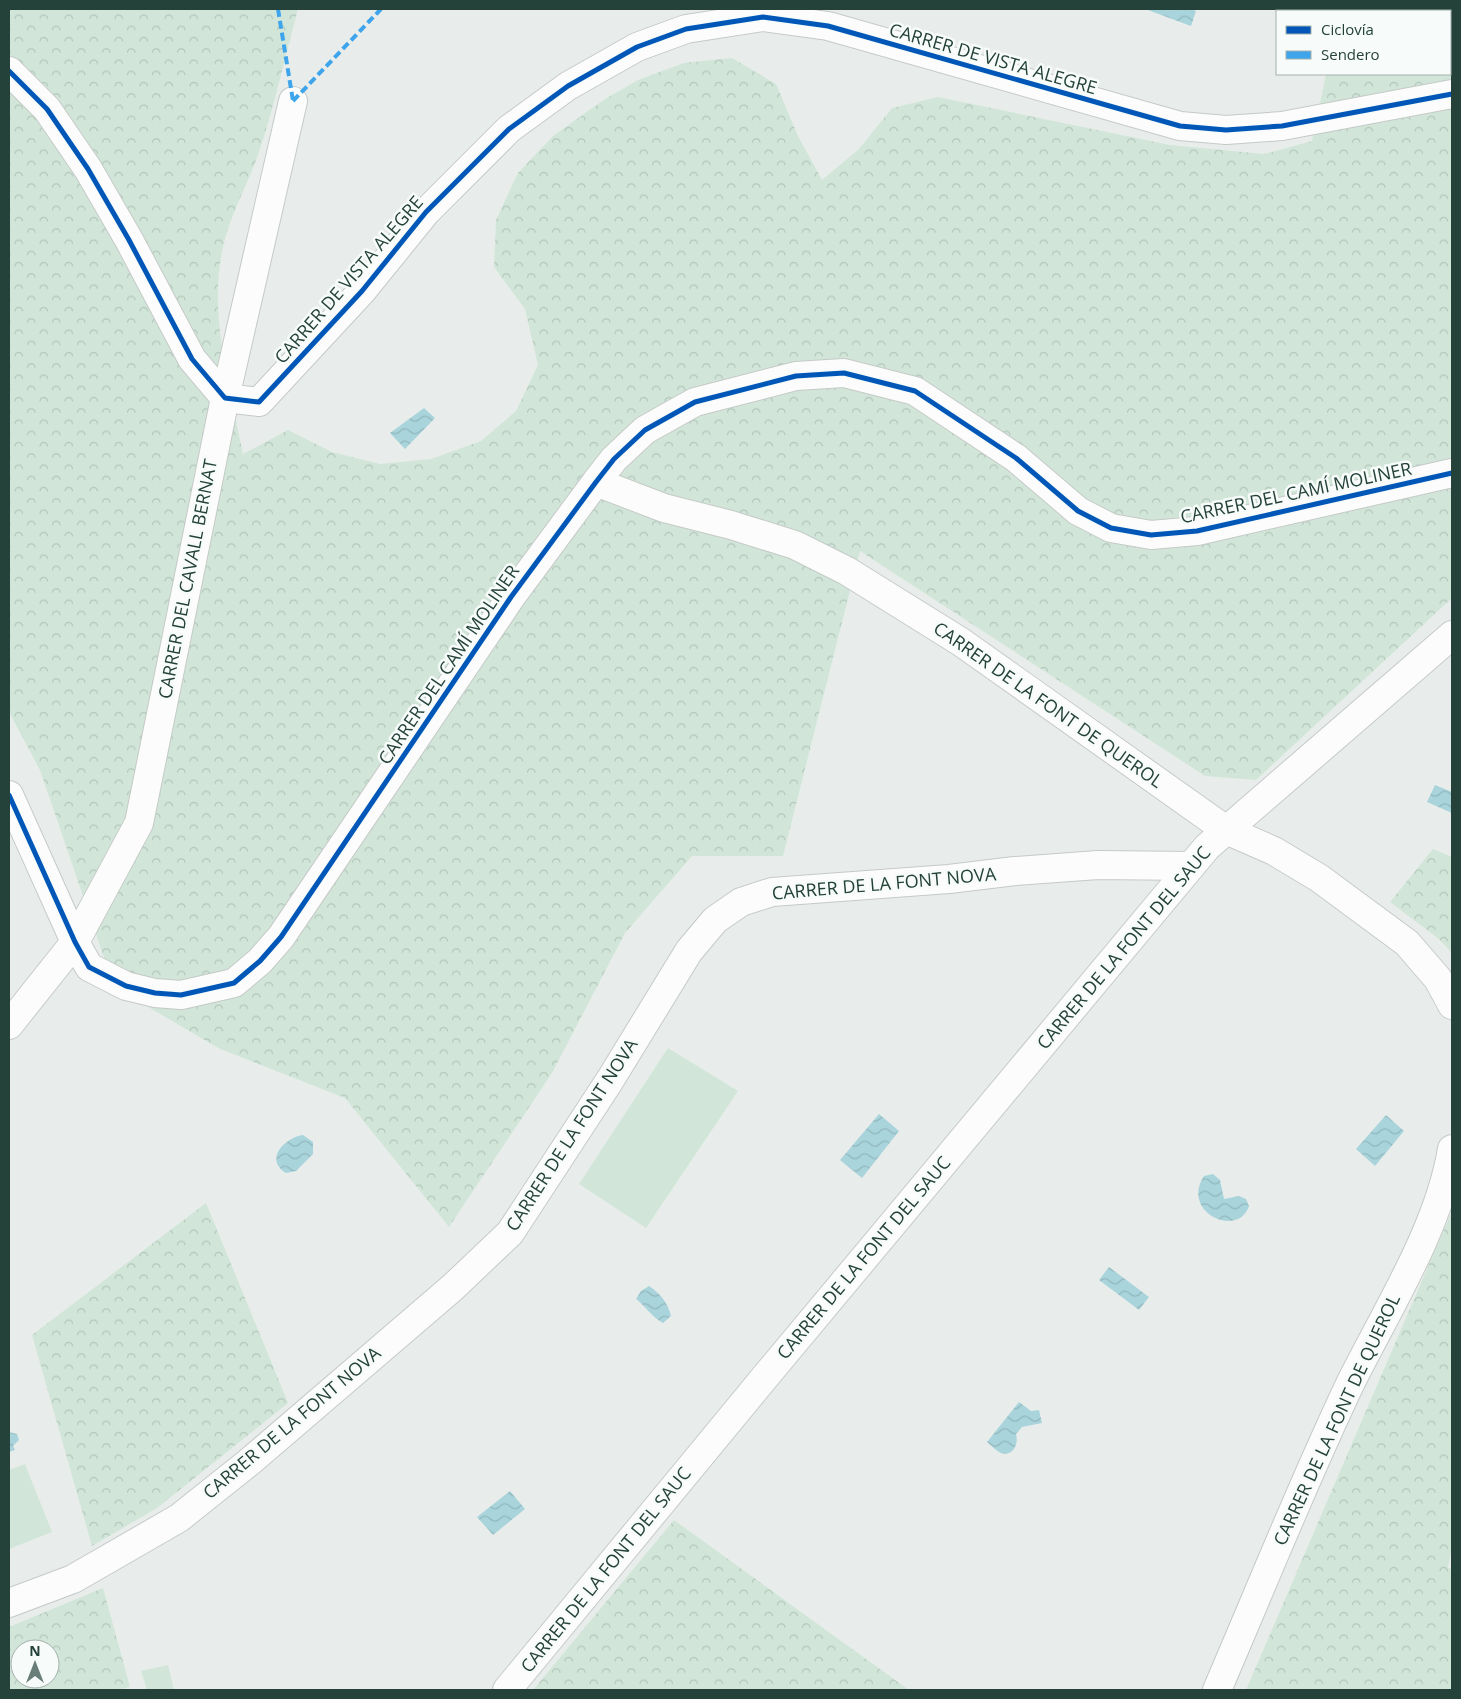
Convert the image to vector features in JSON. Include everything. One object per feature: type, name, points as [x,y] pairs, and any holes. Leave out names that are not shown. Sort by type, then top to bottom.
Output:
[{"type":"street","name":"CARRER DE VISTA ALEGRE","points":[[225,398],[259,402],[362,291],[426,212],[509,129],[585,77],[637,47],[686,29],[763,18],[828,26],[1180,126],[1226,130],[1282,126],[1452,94]]},
{"type":"street","points":[[9,71],[47,109],[88,169],[129,240],[192,359],[225,398]]},
{"type":"street","name":"CARRER DEL CAVALL BERNAT","points":[[9,1025],[74,942],[139,823],[225,398],[293,101]]},
{"type":"street","name":"CARRER DEL CAMÍ MOLINER","points":[[9,795],[74,942],[89,967],[126,986],[155,993],[181,995],[234,982],[260,961],[281,937],[511,597],[614,459],[645,430],[695,402],[796,376],[844,373],[915,391],[1016,458],[1078,511],[1111,528],[1151,535],[1197,531],[1452,472]]},
{"type":"street","name":"CARRER DE LA FONT DE QUEROL","points":[[596,482],[664,508],[731,525],[795,545],[847,571],[961,642],[1226,830],[1274,851],[1319,878],[1407,943],[1438,979],[1452,1005]]},
{"type":"street","name":"CARRER DE LA FONT DEL SAUC","points":[[507,1690],[765,1376],[1207,847],[1452,635]]},
{"type":"street","name":"CARRER DE LA FONT NOVA","points":[[9,1603],[72,1579],[179,1518],[248,1463],[452,1288],[510,1233],[610,1080],[689,951],[715,920],[741,902],[772,892],[949,879],[1024,870],[1098,865],[1191,866]]},
{"type":"street","name":"CARRER DE LA FONT DE QUEROL","points":[[1217,1690],[1350,1385],[1429,1224],[1449,1170],[1452,1149]]},
{"type":"green space","points":[[9,9],[298,9],[264,137],[254,167],[234,212],[223,247],[219,272],[218,298],[222,351],[243,454],[288,430],[332,452],[380,464],[431,459],[481,441],[516,411],[538,365],[525,309],[494,267],[496,220],[518,173],[553,136],[605,99],[638,80],[684,63],[732,58],[776,84],[798,136],[822,180],[859,149],[892,108],[938,97],[1170,145],[1264,154],[1312,141],[1326,75],[1451,75],[1451,10],[1320,9],[1452,9],[1452,598],[1256,780],[1205,776],[860,551],[783,856],[692,856],[625,933],[552,1073],[449,1227],[345,1098],[220,1049],[114,987],[40,770],[9,712]]},
{"type":"green space","points":[[1433,849],[1452,857],[1452,953],[1439,939],[1390,902]]},
{"type":"green space","points":[[668,1048],[738,1091],[646,1228],[579,1184]]},
{"type":"green space","points":[[206,1203],[288,1403],[157,1508],[92,1546],[32,1335]]},
{"type":"green space","points":[[1452,1211],[1452,1546],[1448,1568],[1452,1569],[1452,1690],[1246,1690]]},
{"type":"green space","points":[[25,1464],[52,1532],[9,1549],[9,1470]]},
{"type":"green space","points":[[674,1520],[909,1690],[533,1690]]},
{"type":"green space","points":[[103,1588],[130,1687],[117,1690],[9,1690],[9,1627]]},
{"type":"green space","points":[[168,1665],[174,1690],[147,1690],[141,1671]]},
{"type":"water","points":[[1145,9],[1191,9],[1196,11],[1191,26]]},
{"type":"water","points":[[424,408],[435,418],[405,449],[390,433]]},
{"type":"water","points":[[1435,785],[1452,792],[1452,813],[1427,802]]},
{"type":"water","points":[[879,1114],[899,1131],[862,1178],[840,1160]]},
{"type":"water","points":[[1386,1115],[1404,1131],[1375,1166],[1356,1149]]},
{"type":"water","points":[[303,1135],[313,1142],[313,1154],[296,1171],[286,1173],[279,1167],[277,1155],[284,1144]]},
{"type":"water","points":[[1213,1174],[1220,1180],[1224,1199],[1239,1196],[1246,1199],[1249,1206],[1243,1216],[1234,1220],[1224,1221],[1213,1217],[1205,1210],[1199,1201],[1199,1189],[1204,1176]]},
{"type":"water","points":[[1109,1267],[1149,1297],[1139,1310],[1099,1280]]},
{"type":"water","points":[[649,1286],[663,1299],[670,1311],[671,1316],[663,1323],[655,1318],[636,1299],[641,1291]]},
{"type":"water","points":[[1019,1402],[1031,1411],[1039,1410],[1042,1423],[1022,1427],[1016,1434],[1017,1442],[1014,1449],[1009,1453],[1001,1453],[987,1442]]},
{"type":"water","points":[[9,1432],[17,1434],[19,1440],[13,1446],[15,1450],[9,1452]]},
{"type":"water","points":[[510,1491],[525,1509],[493,1535],[477,1517]]},
{"type":"marked path","points":[[278,9],[293,101]]},
{"type":"marked path","points":[[293,101],[381,9]]},
{"type":"cycle path","points":[[9,71],[47,109],[88,169],[129,240],[192,359],[225,398],[259,402],[362,291],[426,212],[509,129],[568,86],[637,47],[686,29],[763,17],[828,26],[1180,126],[1226,130],[1282,126],[1452,94]]},
{"type":"cycle path","points":[[9,795],[75,942],[89,967],[126,986],[155,993],[181,995],[234,983],[260,961],[281,937],[511,597],[614,459],[645,430],[695,402],[796,376],[844,373],[915,391],[1016,458],[1078,511],[1111,528],[1151,535],[1197,531],[1452,473]]}]
